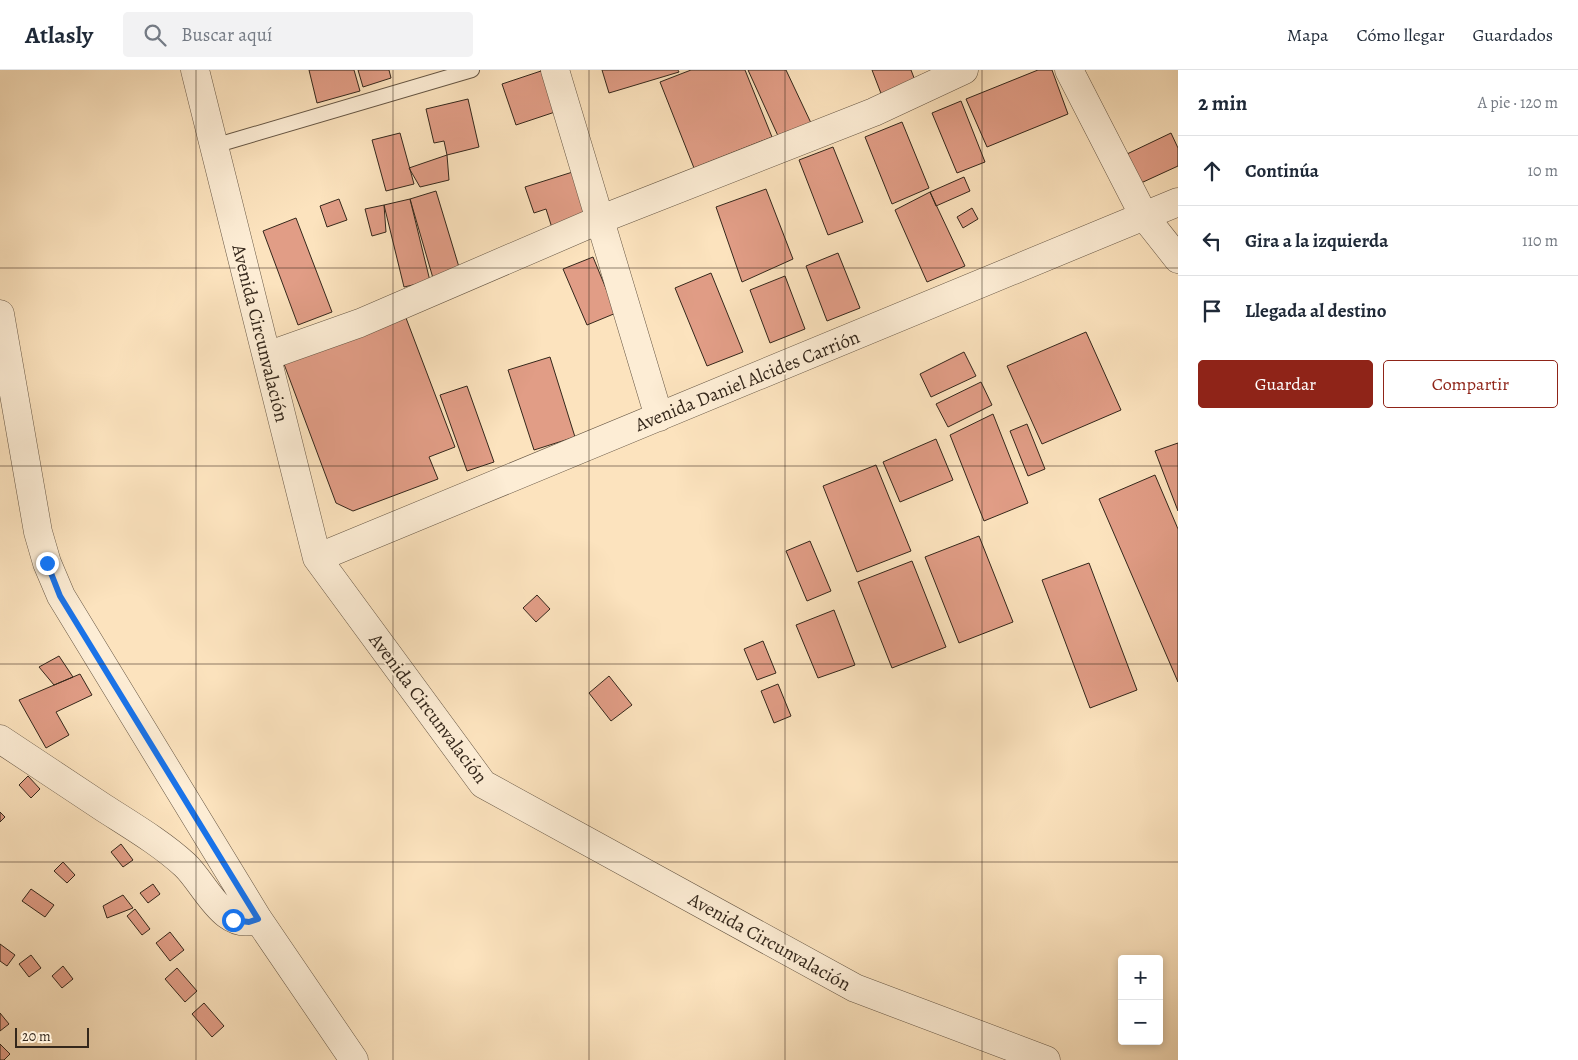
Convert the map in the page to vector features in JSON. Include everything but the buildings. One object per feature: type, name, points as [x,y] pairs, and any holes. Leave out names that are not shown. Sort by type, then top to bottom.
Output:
[{"type":"street","name":"Avenida Circunvalación","points":[[195,70],[317,558],[484,784],[854,988],[1046,1060]]},
{"type":"street","points":[[555,70],[658,417]]},
{"type":"street","points":[[267,356],[360,323],[599,220],[874,112],[964,70]]},
{"type":"street","points":[[1069,70],[1144,216],[1178,259]]},
{"type":"street","name":"Avenida Daniel Alcides Carrión","points":[[317,558],[1178,202]]},
{"type":"street","points":[[0,314],[38,532],[47,563],[60,596],[258,919],[354,1060]]},
{"type":"street","points":[[0,739],[172,854],[199,880],[228,916],[240,922],[258,919]]},
{"type":"lane","points":[[214,146],[472,70]]},
{"type":"route","points":[[47,563],[60,596],[258,919],[249,922],[233,920]]}]
